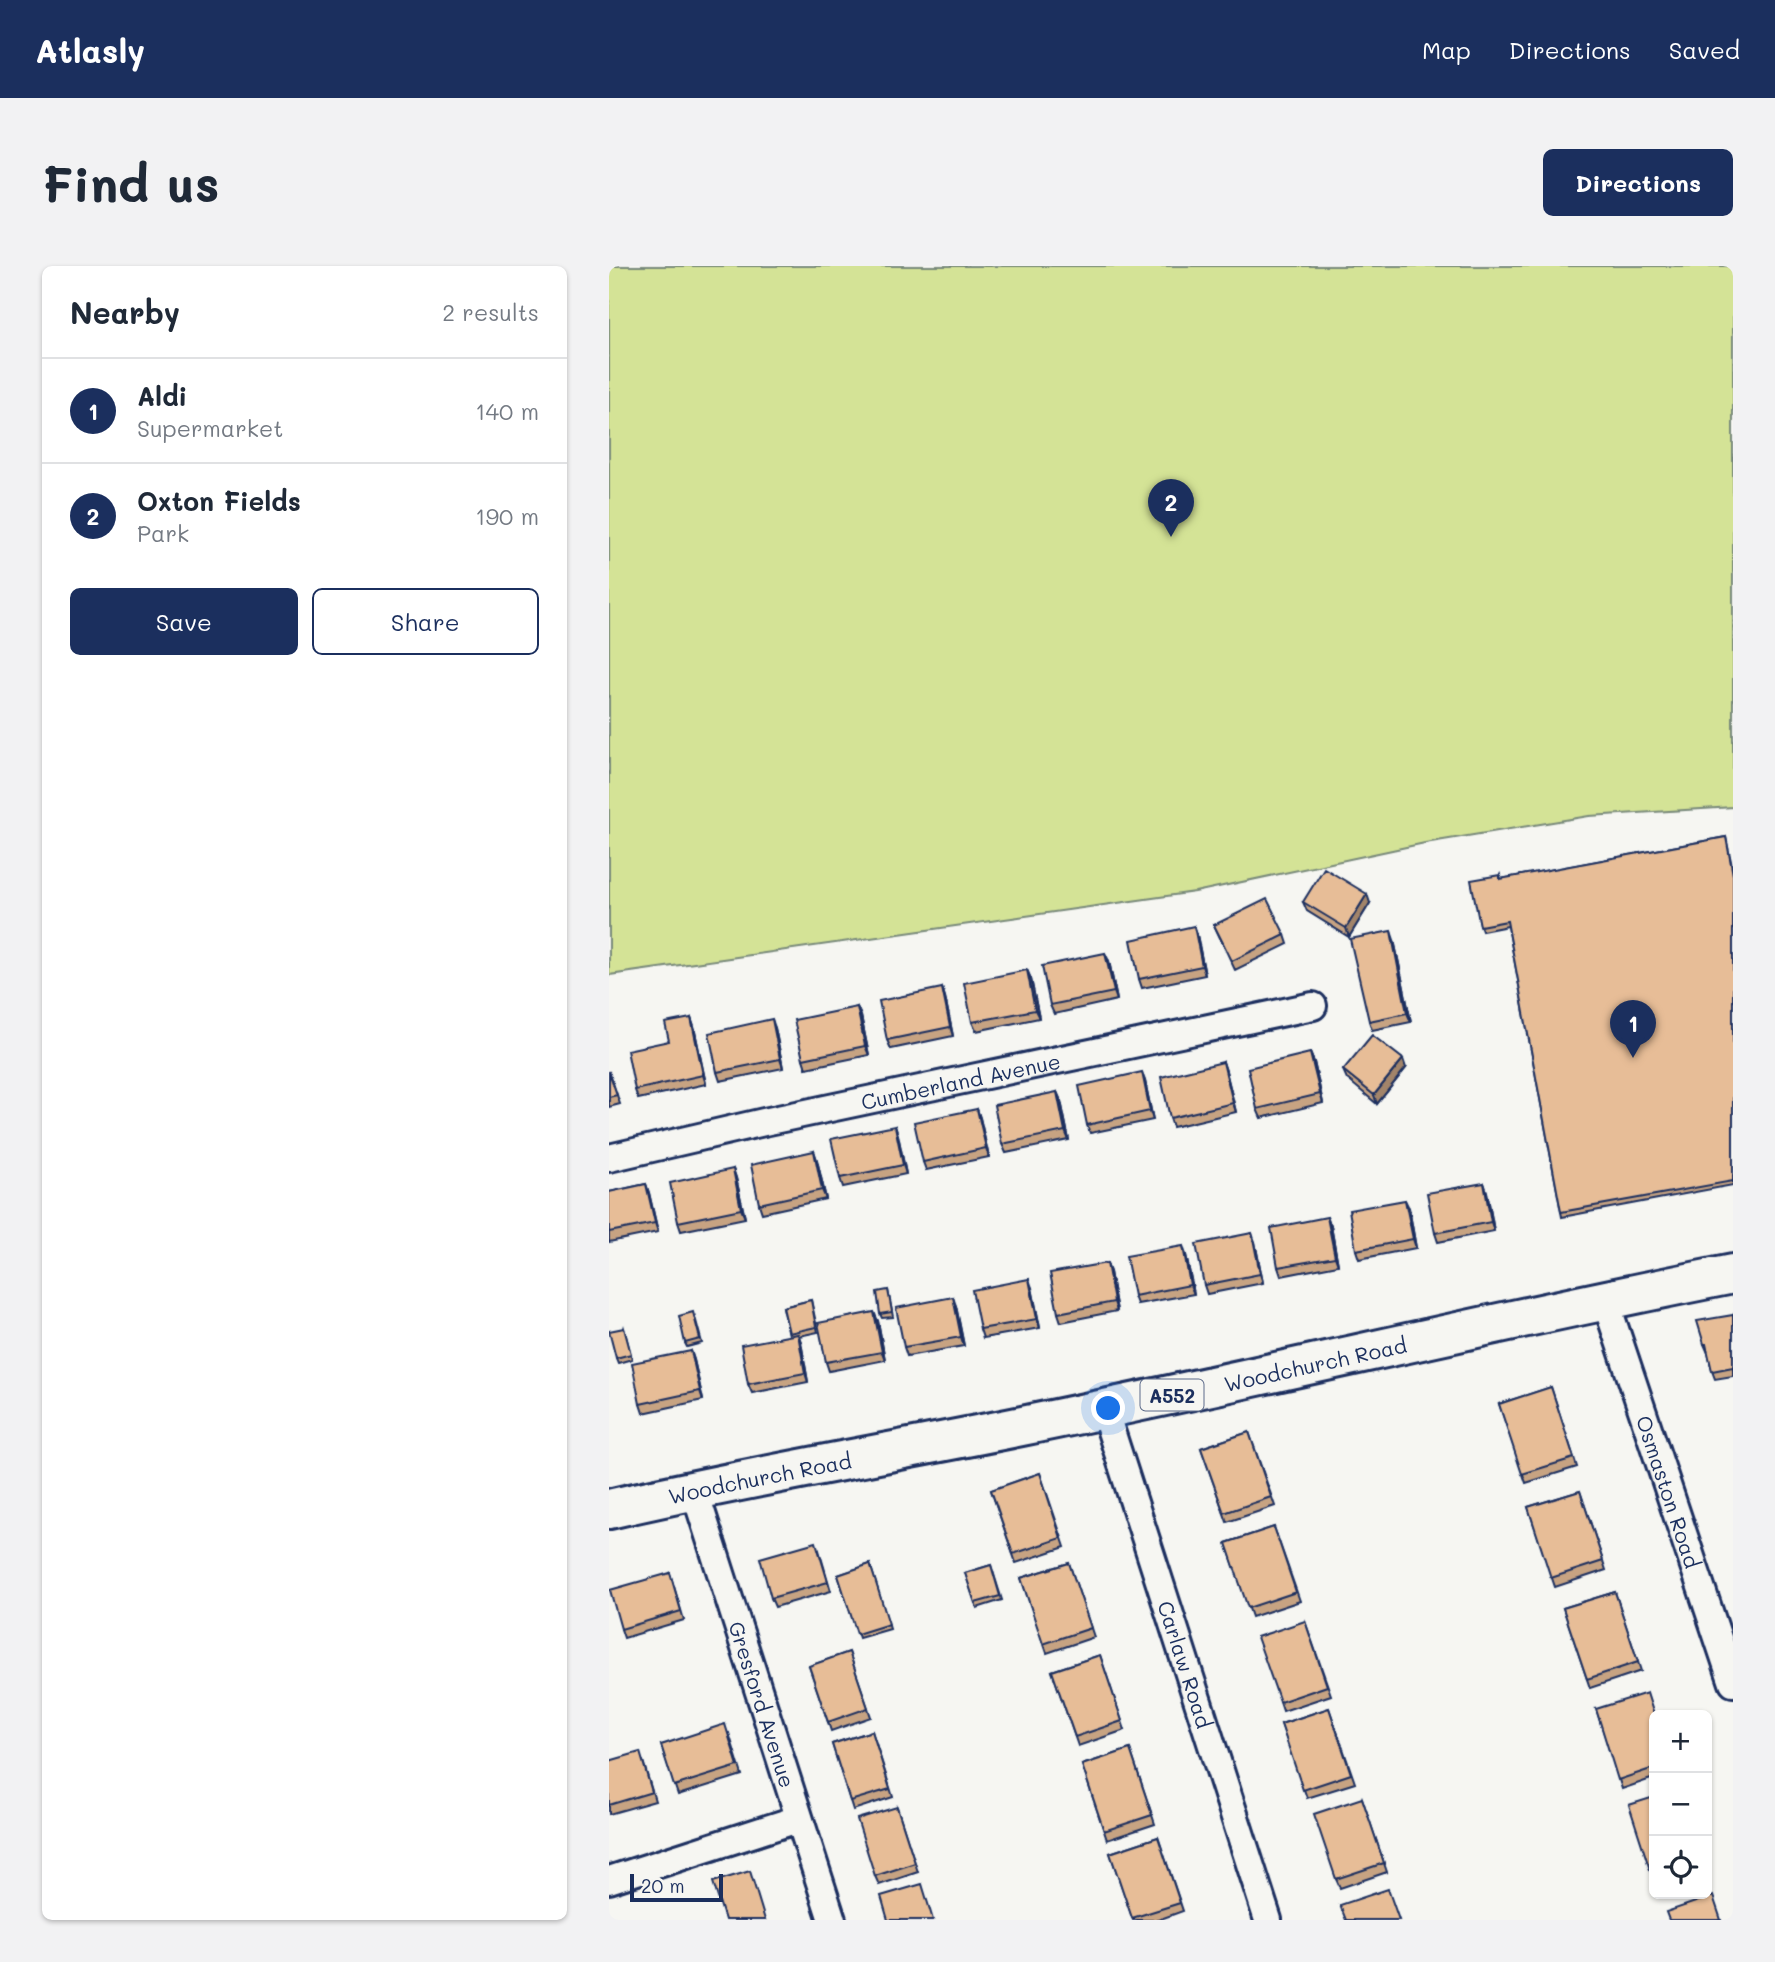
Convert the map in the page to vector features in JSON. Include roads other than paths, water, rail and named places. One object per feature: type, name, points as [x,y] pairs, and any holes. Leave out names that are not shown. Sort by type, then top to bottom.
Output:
[{"type":"highway","name":"Woodchurch Road","points":[[609,1509],[694,1489],[1104,1409],[1395,1348],[1605,1299],[1733,1274]]},
{"type":"street","name":"Cumberland Avenue","points":[[609,1158],[764,1122],[1313,1006]]},
{"type":"street","name":"Osmaston Road","points":[[1605,1299],[1733,1683]]},
{"type":"street","name":"Carlaw Road","points":[[1104,1409],[1268,1920]]},
{"type":"street","name":"Gresford Avenue","points":[[694,1489],[832,1920]]},
{"type":"street","points":[[609,1880],[798,1819]]},
{"type":"place","name":"Oxton Fields","points":[[1171,537]]},
{"type":"place","name":"Aldi","points":[[1633,1058]]}]
